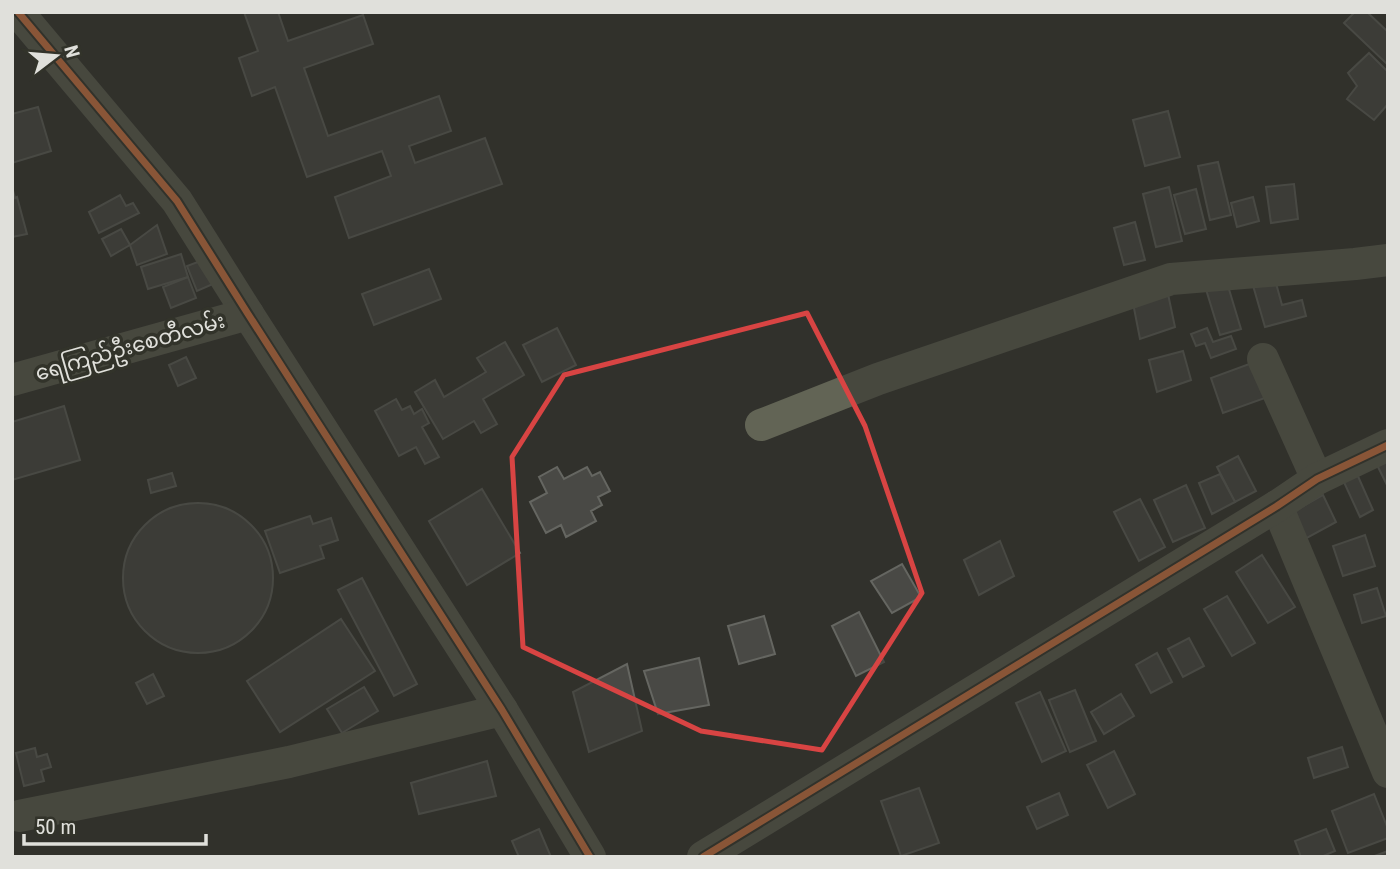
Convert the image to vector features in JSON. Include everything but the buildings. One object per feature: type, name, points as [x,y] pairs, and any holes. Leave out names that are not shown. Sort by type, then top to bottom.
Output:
[{"type":"street","points":[[19,12],[177,201],[502,710],[590,857]]},
{"type":"street","points":[[761,425],[878,379],[1171,279],[1388,260]]},
{"type":"street","name":"ရေကြည်ဦးစေတီလမ်း","points":[[12,380],[248,314]]},
{"type":"street","points":[[1263,359],[1317,479]]},
{"type":"street","points":[[703,857],[1317,479],[1388,444]]},
{"type":"street","points":[[1277,506],[1388,772]]},
{"type":"street","points":[[19,816],[289,762],[502,710]]},
{"type":"highlighted area","points":[[807,313],[865,426],[922,593],[822,750],[701,731],[523,647],[512,457],[564,375]]},
{"type":"cycle path","points":[[18,12],[177,201],[502,710],[590,857]]},
{"type":"cycle path","points":[[703,857],[1317,479],[1388,445]]}]
